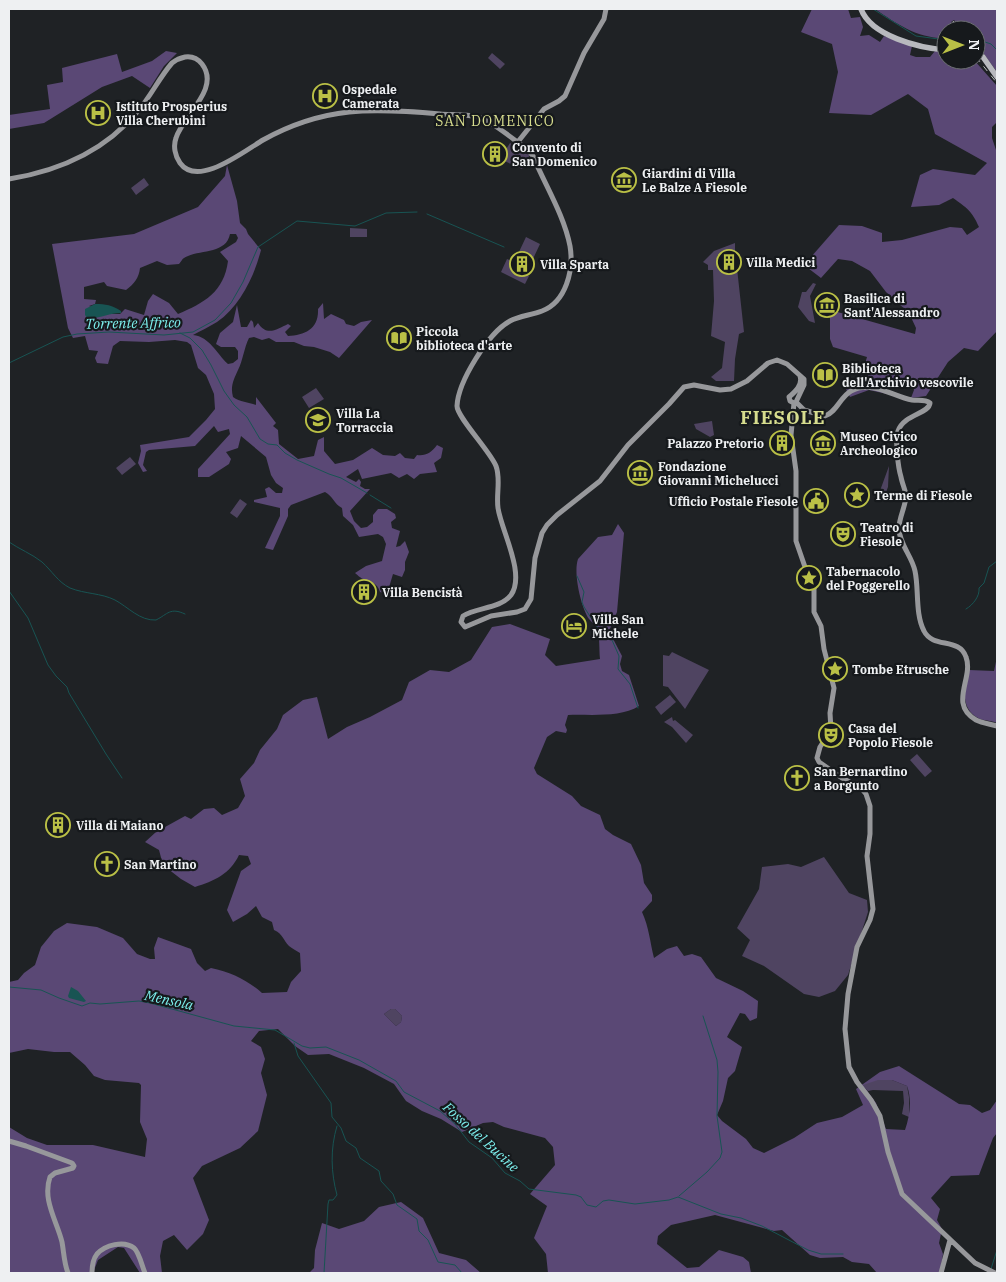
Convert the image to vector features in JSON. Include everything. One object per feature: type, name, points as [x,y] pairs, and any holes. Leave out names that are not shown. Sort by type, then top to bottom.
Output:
[{"type":"main road","points":[[517,142],[544,109],[559,102],[564,96],[584,53],[604,19],[606,9]]},
{"type":"main road","points":[[860,9],[867,20],[881,31],[919,45],[936,48]]},
{"type":"main road","points":[[11,179],[68,164],[102,144],[138,111],[172,63],[185,57],[192,57],[199,61],[208,78],[206,89],[181,128],[175,145],[175,152],[180,164],[196,172],[202,173],[214,169],[268,138],[323,116],[360,110],[386,110],[483,118],[517,142],[532,156],[564,227],[570,245],[571,261],[566,284],[559,299],[547,309],[513,319],[504,324],[474,361],[459,398],[458,412],[496,467],[498,477],[498,509],[509,542],[515,582],[512,592],[504,601],[463,616],[461,622],[464,626],[469,626],[491,616],[525,609],[531,599],[535,558],[542,533],[547,525],[600,482],[628,445],[684,387],[694,385],[720,390],[731,389],[741,386],[764,366],[776,360],[784,361],[798,373],[804,381],[795,399],[791,427],[796,482],[796,541],[805,568],[814,586],[814,612],[821,626],[824,649],[834,688],[830,713],[831,730],[820,747],[817,758],[819,762],[842,778],[861,788],[866,794],[870,818],[867,854],[873,909],[870,920],[857,947],[848,993],[845,1029],[847,1062],[854,1077],[880,1116],[888,1152],[902,1194],[975,1263],[996,1273]]},
{"type":"main road","points":[[986,61],[997,77]]},
{"type":"main road","points":[[795,399],[805,410],[825,416],[831,413],[848,393],[866,388],[883,389],[911,400],[927,401],[930,403],[930,407],[927,410],[914,414],[905,421],[898,431],[899,472],[906,498],[899,531],[915,569],[917,596],[923,630],[935,641],[958,646],[966,657],[968,666],[962,696],[965,710],[976,720],[997,726]]},
{"type":"main road","points":[[9,1141],[72,1163],[74,1166],[73,1168],[55,1172],[50,1177],[47,1191],[62,1242],[64,1263],[68,1273]]},
{"type":"main road","points":[[941,1273],[950,1240]]},
{"type":"main road","points":[[92,1273],[92,1266],[96,1255],[105,1248],[124,1244],[132,1246],[138,1252],[139,1261],[145,1273]]},
{"type":"shaded area","points":[[812,9],[848,9],[851,18],[860,17],[863,27],[860,36],[869,35],[880,42],[884,36],[912,46],[910,55],[916,57],[930,57],[936,51],[936,70],[983,70],[997,86],[997,122],[992,127],[992,138],[997,153],[997,331],[978,351],[964,348],[948,362],[926,396],[911,398],[914,390],[912,383],[888,383],[887,394],[869,390],[850,397],[846,389],[862,374],[867,357],[833,347],[830,339],[830,316],[834,311],[915,334],[916,328],[909,313],[886,292],[870,271],[852,261],[838,259],[821,278],[804,265],[839,225],[862,226],[882,233],[882,242],[902,240],[950,227],[962,228],[967,235],[979,227],[969,210],[953,198],[939,205],[911,207],[920,175],[933,169],[975,175],[987,163],[935,134],[928,109],[908,94],[871,115],[829,113],[838,72],[832,44],[801,32]]},
{"type":"shaded area","points":[[875,9],[997,9],[997,72],[986,57],[986,20],[936,20],[936,38],[917,33]]},
{"type":"shaded area","points":[[166,51],[177,53],[164,66],[150,88],[132,76],[102,87],[44,123],[9,129],[9,115],[50,109],[47,85],[63,82],[62,68],[117,54],[122,72],[152,61]]},
{"type":"shaded area","points":[[492,53],[505,64],[500,69],[488,58]]},
{"type":"shaded area","points":[[510,143],[530,155],[522,169],[500,159]]},
{"type":"shaded area","points":[[227,165],[237,201],[240,223],[261,250],[250,280],[233,308],[217,322],[193,335],[199,336],[208,342],[228,364],[238,359],[238,351],[235,347],[221,347],[216,344],[220,333],[233,322],[237,305],[241,327],[247,327],[251,320],[254,328],[258,323],[265,330],[269,331],[288,324],[291,326],[285,332],[288,336],[310,330],[316,322],[318,309],[323,303],[324,319],[331,314],[344,320],[346,324],[354,326],[361,322],[372,320],[339,358],[330,352],[294,342],[276,342],[269,338],[262,340],[254,337],[249,338],[233,383],[233,397],[256,405],[256,397],[276,423],[273,426],[278,430],[279,444],[298,459],[314,456],[318,440],[324,437],[324,451],[335,464],[353,460],[372,448],[383,455],[395,456],[400,453],[405,458],[414,459],[417,455],[423,455],[433,450],[437,445],[443,448],[441,458],[434,463],[437,472],[420,474],[414,479],[407,474],[399,478],[391,473],[362,479],[358,469],[346,477],[356,482],[359,479],[361,482],[360,486],[370,489],[350,511],[354,521],[361,528],[367,527],[373,522],[373,515],[378,509],[387,509],[395,514],[396,518],[391,522],[392,528],[400,531],[396,547],[405,541],[409,552],[402,577],[393,574],[387,594],[380,592],[375,585],[362,579],[355,573],[366,566],[382,561],[386,544],[383,537],[378,534],[359,537],[353,525],[343,516],[342,508],[325,492],[291,505],[273,550],[265,548],[280,516],[280,508],[254,502],[254,500],[267,497],[265,489],[269,487],[276,493],[282,493],[283,488],[276,483],[271,475],[266,457],[241,436],[238,448],[226,452],[231,459],[229,464],[209,477],[198,477],[198,469],[230,434],[229,429],[218,432],[214,426],[195,446],[149,450],[146,452],[143,465],[147,471],[143,472],[138,463],[141,451],[140,445],[189,437],[215,409],[214,394],[206,375],[198,368],[191,345],[187,342],[175,340],[149,342],[120,341],[113,346],[108,364],[97,363],[95,358],[98,351],[89,350],[85,336],[73,338],[68,328],[52,244],[134,234],[198,207],[225,176]],"holes":[[[230,234],[236,234],[238,238],[236,242],[220,252],[228,261],[226,272],[217,288],[204,301],[178,314],[169,303],[153,294],[148,301],[144,315],[125,309],[120,314],[108,314],[89,306],[95,304],[96,300],[84,299],[84,287],[104,282],[107,286],[126,290],[136,280],[140,268],[157,261],[167,265],[179,264],[183,258],[223,245]]]},
{"type":"shaded area","points":[[144,178],[149,185],[136,195],[131,188]]},
{"type":"shaded area","points":[[350,228],[367,229],[367,237],[350,237]]},
{"type":"shaded area","points":[[526,237],[540,244],[532,261],[518,254]]},
{"type":"shaded area","points":[[735,243],[744,332],[739,334],[734,381],[716,381],[711,377],[722,368],[725,342],[711,336],[714,301],[713,270],[708,270],[708,265],[703,262],[714,251]]},
{"type":"shaded area","points":[[507,259],[519,264],[517,270],[529,276],[525,284],[501,272]]},
{"type":"shaded area","points":[[813,283],[816,284],[810,296],[815,323],[809,321],[798,307],[802,292],[806,292]]},
{"type":"shaded area","points":[[316,388],[324,399],[309,408],[302,397]]},
{"type":"shaded area","points":[[712,421],[714,435],[710,437],[696,429],[694,424]]},
{"type":"shaded area","points":[[130,457],[136,464],[122,475],[116,468]]},
{"type":"shaded area","points":[[889,466],[888,487],[883,500],[877,499]]},
{"type":"shaded area","points":[[240,499],[247,504],[237,518],[230,513]]},
{"type":"shaded area","points":[[618,524],[624,533],[617,612],[609,631],[622,656],[620,664],[622,671],[629,675],[639,706],[614,714],[568,715],[565,725],[566,733],[556,731],[547,737],[534,768],[537,774],[572,796],[581,806],[600,815],[605,829],[631,844],[641,865],[644,883],[652,895],[652,901],[642,912],[648,929],[654,958],[667,949],[677,946],[684,956],[692,954],[701,957],[716,978],[743,991],[758,1001],[757,1018],[750,1021],[745,1014],[740,1013],[727,1037],[742,1047],[735,1071],[728,1078],[723,1101],[717,1115],[746,1139],[753,1148],[764,1153],[794,1138],[817,1123],[842,1117],[863,1105],[856,1089],[880,1072],[899,1066],[959,1104],[970,1105],[982,1113],[990,1110],[997,1100],[997,1133],[993,1138],[979,1175],[951,1176],[931,1198],[940,1209],[937,1220],[942,1229],[939,1243],[943,1254],[940,1273],[877,1273],[869,1264],[852,1262],[843,1257],[820,1258],[810,1255],[782,1230],[774,1231],[715,1215],[671,1225],[658,1236],[657,1244],[687,1268],[699,1267],[719,1250],[743,1257],[749,1262],[751,1273],[548,1273],[546,1254],[534,1238],[547,1206],[530,1194],[555,1165],[553,1147],[545,1138],[504,1127],[493,1122],[483,1123],[462,1132],[406,1101],[394,1084],[364,1068],[329,1054],[308,1055],[295,1046],[278,1029],[259,1031],[251,1041],[261,1047],[265,1059],[261,1073],[267,1095],[258,1131],[240,1148],[202,1166],[193,1178],[209,1220],[203,1234],[187,1250],[174,1235],[163,1241],[160,1256],[162,1273],[140,1273],[124,1248],[118,1247],[98,1260],[93,1273],[9,1273],[9,1127],[27,1138],[47,1145],[93,1145],[145,1157],[147,1139],[140,1122],[141,1085],[139,1083],[105,1080],[94,1076],[70,1052],[28,1049],[9,1053],[9,982],[18,980],[35,965],[41,947],[54,931],[67,923],[97,927],[123,938],[137,954],[150,959],[155,959],[154,948],[158,937],[191,949],[197,963],[205,971],[211,968],[232,974],[245,980],[262,993],[287,992],[291,982],[301,971],[300,953],[289,946],[281,935],[274,930],[272,922],[262,917],[256,906],[233,922],[227,910],[241,871],[251,864],[248,856],[239,855],[231,867],[221,876],[195,887],[163,865],[159,850],[145,842],[156,832],[185,816],[191,819],[204,809],[214,808],[222,815],[238,808],[245,796],[240,779],[254,763],[260,750],[277,729],[283,715],[303,700],[317,697],[328,739],[347,727],[402,700],[409,682],[430,670],[449,672],[471,660],[492,627],[510,624],[550,639],[545,655],[556,666],[600,659],[598,631],[583,607],[576,573],[578,559],[598,537],[612,535]],"holes":[[[391,1009],[395,1009],[402,1016],[401,1022],[396,1026],[384,1014]],[[878,1080],[892,1080],[907,1086],[910,1096],[910,1108],[905,1130],[886,1129],[876,1103],[863,1085]]]},
{"type":"shaded area","points":[[672,652],[709,670],[685,709],[668,687],[663,686],[663,655],[669,656]]},
{"type":"shaded area","points":[[997,657],[997,723],[980,719],[972,713],[968,708],[965,696],[969,670],[994,671]]},
{"type":"shaded area","points":[[670,695],[676,702],[661,715],[655,707]]},
{"type":"shaded area","points":[[672,717],[673,721],[675,720],[693,735],[686,743],[672,727],[664,722]]},
{"type":"shaded area","points":[[917,754],[932,771],[925,777],[910,760]]},
{"type":"shaded area","points":[[824,857],[849,893],[867,900],[868,912],[848,975],[835,991],[819,997],[804,994],[764,966],[742,956],[750,940],[737,928],[759,889],[762,867],[788,864],[801,867]]},
{"type":"shaded area","points":[[391,1009],[395,1009],[402,1016],[401,1022],[396,1026],[384,1014]]},
{"type":"shaded area","points":[[892,1080],[907,1086],[909,1117],[902,1114],[904,1103],[903,1091],[868,1091],[862,1085],[869,1081]]},
{"type":"shaded area","points":[[401,1202],[423,1218],[439,1253],[466,1260],[481,1273],[309,1273],[314,1268],[315,1250],[322,1223],[339,1229],[364,1221],[379,1207]]},
{"type":"water","points":[[95,304],[112,306],[121,311],[121,313],[87,318],[85,309]]},
{"type":"water","points":[[71,987],[78,991],[86,1001],[69,998]]},
{"type":"waterway","points":[[873,9],[916,36],[936,39]]},
{"type":"waterway","points":[[986,42],[997,50]]},
{"type":"waterway","name":"Torrente Affrico","points":[[9,363],[63,337],[77,334],[109,332],[164,335],[193,332],[215,320],[231,303],[243,282],[258,247],[297,221],[355,226],[386,213],[417,212]]},
{"type":"waterway","name":"Torrente Affrico","points":[[427,214],[504,247]]},
{"type":"waterway","points":[[180,333],[190,338],[202,350],[224,391],[234,405],[247,417],[260,439],[268,444],[277,445],[285,453],[297,460],[341,478],[367,493]]},
{"type":"waterway","points":[[370,495],[391,508]]},
{"type":"waterway","points":[[9,542],[42,562],[59,580],[70,588],[110,598],[139,616],[150,620],[156,620],[172,611],[185,614]]},
{"type":"waterway","points":[[966,609],[977,597],[989,567],[997,561]]},
{"type":"waterway","points":[[577,576],[584,592],[582,602],[584,607],[597,627],[612,640],[619,656],[618,669],[630,684],[638,708]]},
{"type":"waterway","points":[[9,591],[28,618],[48,665],[67,687],[122,778]]},
{"type":"waterway","name":"Fosso del Bucine","points":[[9,987],[41,990],[82,1006],[90,1003],[139,1001],[150,1003],[234,1026],[275,1030],[302,1046],[310,1048],[326,1047],[359,1060],[396,1081],[404,1092],[440,1111],[455,1124],[469,1142],[492,1158],[505,1173],[520,1181],[529,1189],[581,1197]]},
{"type":"waterway","points":[[679,1196],[707,1172],[720,1158],[722,1152],[717,1116],[717,1060],[703,1016]]},
{"type":"waterway","points":[[294,1043],[298,1056],[331,1103],[332,1117],[341,1128],[346,1141],[356,1148],[360,1158],[379,1171],[381,1181],[393,1194],[397,1205],[417,1219],[419,1231],[428,1240],[438,1262],[455,1265],[462,1273]]},
{"type":"waterway","points":[[324,1273],[328,1204],[329,1200],[333,1200],[337,1195],[332,1161],[333,1143],[337,1126]]},
{"type":"waterway","name":"Fosso del Bucine","points":[[581,1197],[587,1205],[596,1207],[603,1201],[609,1200],[635,1204],[669,1200],[678,1197],[721,1214],[741,1218],[762,1226],[808,1250],[821,1254],[843,1254]]},
{"type":"waterway","points":[[991,1269],[997,1250]]},
{"type":"railway","points":[[986,69],[997,83]]},
{"type":"place","name":"Ospedale Camerata","points":[[325,96]]},
{"type":"place","name":"Istituto Prosperius Villa Cherubini","points":[[98,113]]},
{"type":"place","name":"Convento di San Domenico","points":[[495,154]]},
{"type":"place","name":"Giardini di Villa Le Balze A Fiesole","points":[[624,180]]},
{"type":"place","name":"Villa Medici","points":[[729,262]]},
{"type":"place","name":"Villa Sparta","points":[[522,264]]},
{"type":"place","name":"Basilica di Sant'Alessandro","points":[[827,305]]},
{"type":"place","name":"Piccola biblioteca d'arte","points":[[399,338]]},
{"type":"place","name":"Biblioteca dell'Archivio vescovile","points":[[825,375]]},
{"type":"place","name":"Villa La Torraccia","points":[[318,420]]},
{"type":"place","name":"Palazzo Pretorio","points":[[782,443]]},
{"type":"place","name":"Museo Civico Archeologico","points":[[823,443]]},
{"type":"place","name":"Fondazione Giovanni Michelucci","points":[[640,473]]},
{"type":"place","name":"Terme di Fiesole","points":[[857,495]]},
{"type":"place","name":"Ufficio Postale Fiesole","points":[[816,501]]},
{"type":"place","name":"Teatro di Fiesole","points":[[843,534]]},
{"type":"place","name":"Tabernacolo del Poggerello","points":[[809,578]]},
{"type":"place","name":"Villa Bencistà","points":[[364,592]]},
{"type":"place","name":"Villa San Michele","points":[[574,626]]},
{"type":"place","name":"Tombe Etrusche","points":[[835,669]]},
{"type":"place","name":"Casa del Popolo Fiesole","points":[[831,735]]},
{"type":"place","name":"San Bernardino a Borgunto","points":[[797,778]]},
{"type":"place","name":"Villa di Maiano","points":[[58,825]]},
{"type":"place","name":"San Martino","points":[[107,864]]},
{"type":"district","name":"SAN DOMENICO","points":[[495,121]]},
{"type":"district","name":"FIESOLE","points":[[783,417]]},
{"type":"water label","name":"Mensola","points":[[169,1000]]}]
